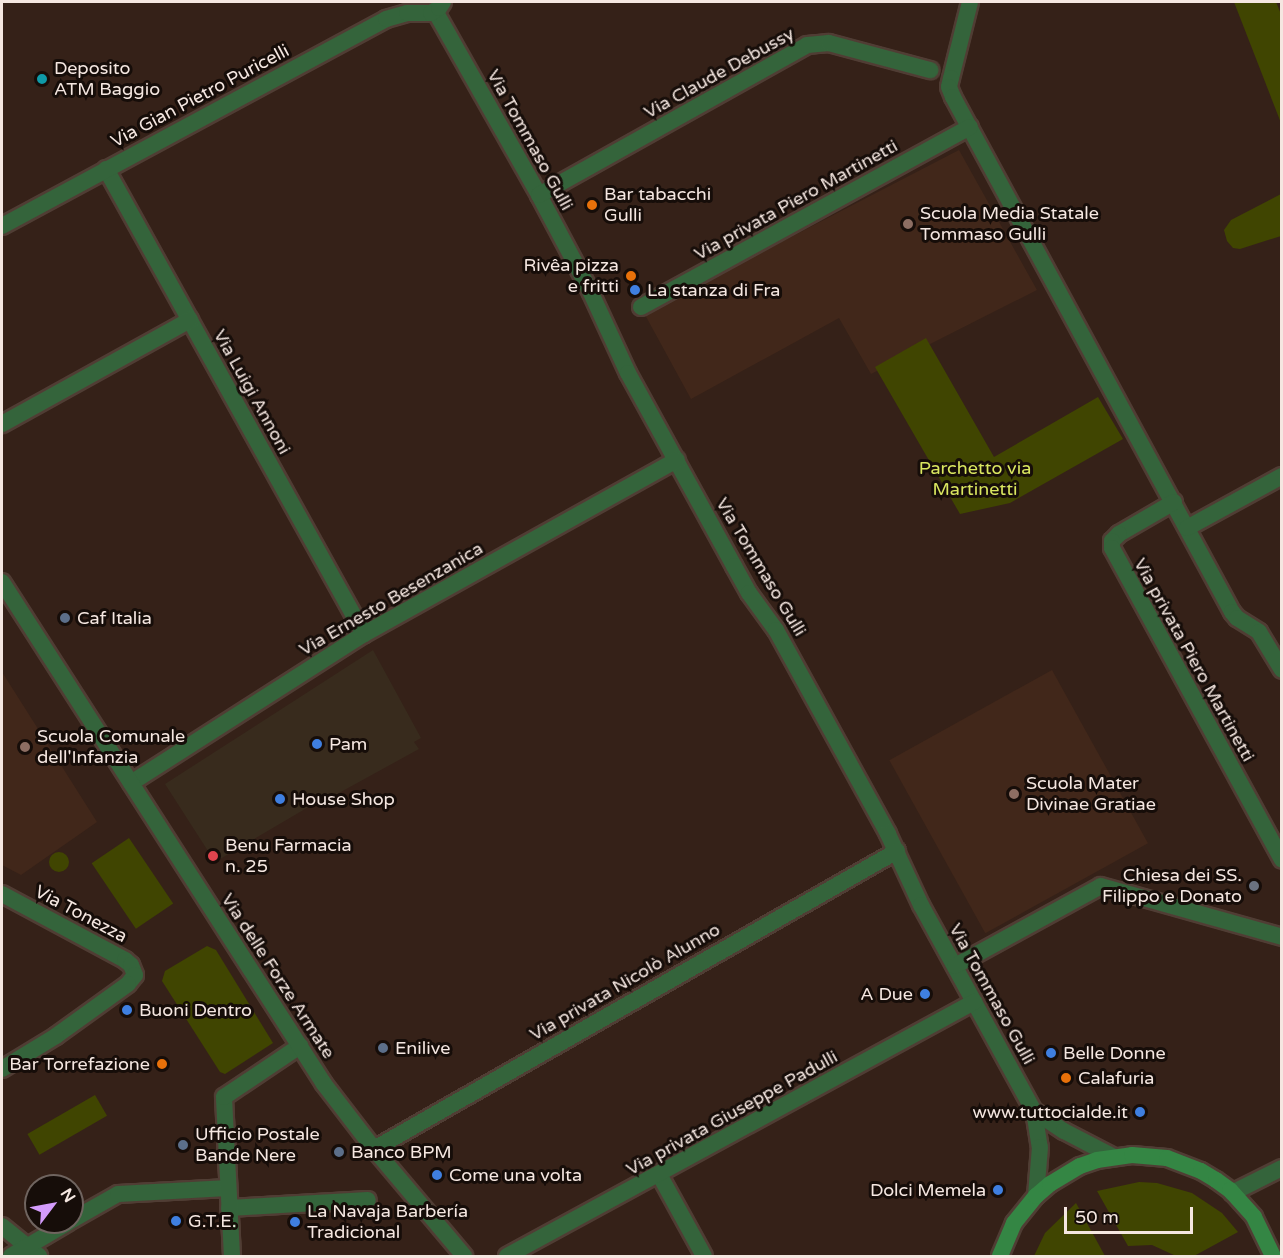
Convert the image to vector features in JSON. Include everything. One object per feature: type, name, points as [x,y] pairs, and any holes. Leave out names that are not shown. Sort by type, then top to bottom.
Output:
[{"type":"main road","points":[[999,1257],[1014,1223],[1036,1196],[1064,1174],[1097,1160],[1150,1156],[1184,1163],[1208,1175],[1232,1193],[1254,1217],[1273,1257]]},
{"type":"street","points":[[970,2],[949,87],[1232,612],[1237,618],[1260,632],[1281,670]]},
{"type":"street","name":"Via Gian Pietro Puricelli","points":[[2,226],[386,19],[427,6]]},
{"type":"street","name":"Via Tommaso Gulli","points":[[427,6],[539,195],[591,293],[624,364],[749,593],[776,630],[897,851],[921,905],[1034,1111],[1040,1147],[1036,1196]]},
{"type":"street","name":"Via Claude Debussy","points":[[539,195],[807,45],[829,43],[930,70]]},
{"type":"street","name":"Via privata Piero Martinetti","points":[[640,307],[970,128]]},
{"type":"street","name":"Via Luigi Annoni","points":[[106,169],[364,634]]},
{"type":"street","points":[[2,424],[190,320]]},
{"type":"street","name":"Via Ernesto Besenzanica","points":[[131,783],[364,634],[677,460]]},
{"type":"street","points":[[1187,528],[1281,476]]},
{"type":"street","name":"Via privata Piero Martinetti","points":[[1174,502],[1119,534],[1112,541],[1112,548],[1281,860]]},
{"type":"street","name":"Via delle Forze Armate","points":[[2,582],[342,1108],[464,1257]]},
{"type":"street","name":"Via privata Nicolò Alunno","points":[[374,1149],[897,851]]},
{"type":"street","points":[[955,966],[1101,886],[1281,937]]},
{"type":"street","name":"Via Tonezza","points":[[2,894],[125,960],[131,965],[135,975],[128,984],[56,1036],[2,1069]]},
{"type":"street","name":"Via privata Giuseppe Padulli","points":[[507,1257],[660,1176],[974,1002]]},
{"type":"street","points":[[232,1257],[224,1097],[300,1046]]},
{"type":"street","name":"Via Tommaso Gulli","points":[[1034,1111],[1064,1131],[1114,1157]]},
{"type":"street","points":[[1232,1193],[1281,1168]]},
{"type":"street","points":[[660,1176],[704,1257]]},
{"type":"street","points":[[84,1213],[118,1194],[228,1188]]},
{"type":"street","points":[[229,1208],[368,1200]]},
{"type":"street","points":[[2,1226],[33,1251]]},
{"type":"street","points":[[11,1257],[33,1251],[54,1234]]},
{"type":"shaded area","name":"Scuola Media Statale Tommaso Gulli","points":[[959,150],[1037,290],[871,374],[839,318],[691,399],[644,313]]},
{"type":"shaded area","points":[[373,650],[421,738],[414,742],[419,749],[319,804],[317,802],[215,862],[165,784]]},
{"type":"shaded area","name":"Scuola Mater Divinae Gratiae","points":[[1052,670],[1148,843],[985,933],[889,760]]},
{"type":"shaded area","name":"Scuola Comunale dell'Infanzia","points":[[2,672],[97,822],[21,875],[2,865]]},
{"type":"green space","points":[[1234,2],[1276,2],[1281,14],[1281,123]]},
{"type":"green space","points":[[1281,194],[1281,236],[1240,249],[1233,248],[1227,241],[1224,230],[1231,220]]},
{"type":"green space","name":"Parchetto via Martinetti","points":[[926,338],[994,457],[1098,397],[1123,439],[1010,503],[960,514],[875,367]]},
{"type":"green space","points":[[129,838],[173,903],[136,929],[92,863]]},
{"type":"green space","points":[[59,852],[66,855],[69,862],[66,869],[59,872],[52,869],[49,862],[52,855]]},
{"type":"green space","points":[[207,946],[216,950],[273,1043],[225,1074],[220,1072],[162,981],[165,971]]},
{"type":"green space","points":[[95,1095],[107,1116],[39,1155],[27,1134]]},
{"type":"green space","points":[[1139,1182],[1157,1183],[1192,1193],[1222,1213],[1238,1232],[1194,1256],[1176,1256],[1152,1245],[1128,1246],[1097,1191]]},
{"type":"green space","points":[[1076,1203],[1105,1256],[1034,1256],[1045,1233]]},
{"type":"place","name":"Deposito ATM Baggio","points":[[42,79]]},
{"type":"place","name":"Bar tabacchi Gulli","points":[[592,205]]},
{"type":"place","name":"Scuola Media Statale Tommaso Gulli","points":[[908,224]]},
{"type":"place","name":"Rivêa pizza e fritti","points":[[631,276]]},
{"type":"place","name":"La stanza di Fra","points":[[635,290]]},
{"type":"place","name":"Caf Italia","points":[[65,618]]},
{"type":"place","name":"Pam","points":[[317,744]]},
{"type":"place","name":"Scuola Comunale dell'Infanzia","points":[[25,747]]},
{"type":"place","name":"Scuola Mater Divinae Gratiae","points":[[1014,794]]},
{"type":"place","name":"House Shop","points":[[280,799]]},
{"type":"place","name":"Benu Farmacia n. 25","points":[[213,856]]},
{"type":"place","name":"Chiesa dei SS. Filippo e Donato","points":[[1254,886]]},
{"type":"place","name":"A Due","points":[[925,994]]},
{"type":"place","name":"Buoni Dentro","points":[[127,1010]]},
{"type":"place","name":"Enilive","points":[[383,1048]]},
{"type":"place","name":"Belle Donne","points":[[1051,1053]]},
{"type":"place","name":"Bar Torrefazione","points":[[162,1064]]},
{"type":"place","name":"Calafuria","points":[[1066,1078]]},
{"type":"place","name":"www.tuttocialde.it","points":[[1140,1112]]},
{"type":"place","name":"Ufficio Postale Bande Nere","points":[[183,1145]]},
{"type":"place","name":"Banco BPM","points":[[339,1152]]},
{"type":"place","name":"Come una volta","points":[[437,1175]]},
{"type":"place","name":"Dolci Memela","points":[[998,1190]]},
{"type":"place","name":"G.T.E.","points":[[176,1221]]},
{"type":"place","name":"La Navaja Barbería Tradicional","points":[[295,1222]]}]
